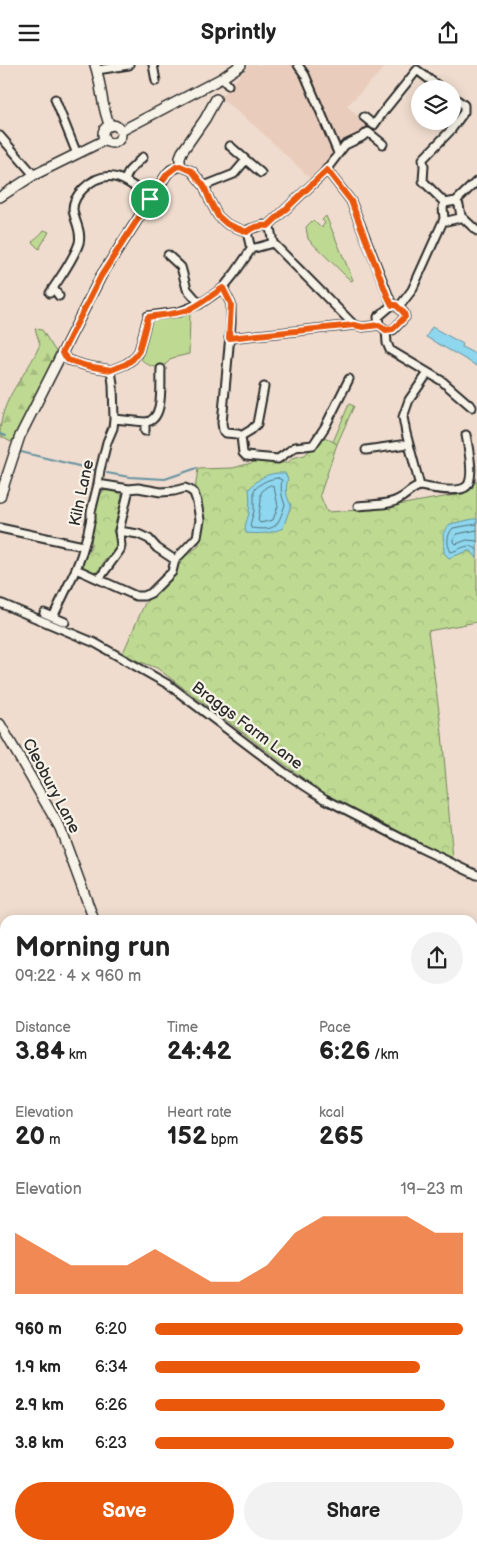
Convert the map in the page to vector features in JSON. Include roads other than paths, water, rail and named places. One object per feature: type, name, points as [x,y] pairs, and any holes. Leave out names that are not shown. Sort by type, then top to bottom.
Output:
[{"type":"street","points":[[110,126],[96,68],[129,65]]},
{"type":"street","points":[[153,65],[156,81]]},
{"type":"street","points":[[121,131],[225,82],[241,65]]},
{"type":"street","points":[[298,65],[305,75],[338,153]]},
{"type":"street","points":[[364,117],[374,125],[417,70],[430,80]]},
{"type":"street","points":[[55,99],[77,154]]},
{"type":"street","points":[[180,166],[182,152],[205,119],[216,99]]},
{"type":"street","points":[[461,103],[464,105],[464,112],[461,116]]},
{"type":"street","points":[[110,126],[118,127],[121,131],[121,137],[115,143],[110,143],[105,139],[104,131],[110,126]]},
{"type":"street","points":[[445,203],[424,181],[423,159],[451,130]]},
{"type":"street","points":[[247,232],[250,229],[264,225],[268,226],[327,170],[345,145],[368,132],[383,145]]},
{"type":"street","points":[[0,136],[34,175]]},
{"type":"street","points":[[1,194],[105,139]]},
{"type":"street","points":[[230,146],[261,173]]},
{"type":"street","points":[[125,180],[129,171],[143,157]]},
{"type":"street","points":[[204,186],[234,174],[246,160]]},
{"type":"street","points":[[0,497],[20,436],[101,276],[167,174],[180,166],[192,171],[204,186],[218,216],[227,224],[247,232]]},
{"type":"street","points":[[229,338],[354,325],[363,327],[379,325],[386,330],[393,329],[405,317],[404,313],[396,306],[351,201],[327,170]]},
{"type":"street","points":[[59,296],[51,290],[70,261],[79,242],[80,231],[73,209],[76,199],[88,184],[99,178],[110,176],[125,180],[150,199]]},
{"type":"street","points":[[445,203],[456,201],[477,181]]},
{"type":"street","points":[[456,201],[459,205],[461,216],[477,231]]},
{"type":"street","points":[[379,325],[378,317],[396,306],[412,290],[444,219],[443,207],[445,203]]},
{"type":"street","points":[[444,219],[447,221],[460,218],[461,216]]},
{"type":"street","points":[[268,226],[272,243],[354,325]]},
{"type":"street","points":[[247,232],[252,248]]},
{"type":"street","points":[[252,248],[255,249],[272,243]]},
{"type":"street","points":[[62,353],[68,360],[87,366],[111,370],[126,364],[139,351],[143,318],[179,312],[200,304],[223,288],[252,248]]},
{"type":"street","points":[[168,255],[181,267],[187,289],[200,304]]},
{"type":"street","points":[[223,288],[231,304],[222,423],[223,430],[226,433],[241,436]]},
{"type":"street","points":[[386,330],[387,343],[390,350],[442,381],[472,407]]},
{"type":"street","points":[[114,419],[150,422],[154,419],[158,413],[161,369]]},
{"type":"street","name":"Kiln Lane","points":[[53,617],[76,569],[88,533],[106,442],[113,428],[113,384],[111,370]]},
{"type":"street","points":[[420,486],[408,444],[403,417],[409,400],[428,373]]},
{"type":"street","points":[[241,436],[243,453],[246,456],[278,459],[295,447],[313,445],[325,427],[349,379]]},
{"type":"street","points":[[241,436],[257,424],[264,387]]},
{"type":"street","points":[[145,422],[145,431]]},
{"type":"street","points":[[358,506],[389,503],[399,500],[412,489],[420,486],[446,490],[461,489],[467,486],[474,469],[469,456],[466,435]]},
{"type":"street","points":[[366,450],[408,444]]},
{"type":"street","points":[[76,569],[136,596],[144,596],[151,593],[172,572],[175,560],[197,537],[200,520],[197,502],[194,493],[190,489],[185,488],[161,493],[138,488],[129,489],[98,485]]},
{"type":"street","points":[[99,579],[120,550],[119,531],[129,489]]},
{"type":"street","points":[[0,527],[83,546]]},
{"type":"street","points":[[119,531],[138,534],[148,539],[157,548],[175,560]]},
{"type":"street","name":"Braggs Farm Lane","points":[[0,603],[95,643],[169,685],[285,773],[325,799],[477,875]]},
{"type":"street","points":[[44,613],[65,622]]},
{"type":"street","name":"Cleobury Lane","points":[[0,724],[60,828],[92,915]]},
{"type":"water","points":[[432,327],[463,344],[462,347],[477,355],[477,366],[426,337]]},
{"type":"water","points":[[285,473],[288,479],[286,492],[291,505],[283,528],[265,533],[246,533],[250,507],[249,489],[262,478]]},
{"type":"water","points":[[477,519],[477,558],[471,551],[468,551],[449,558],[444,553],[443,533],[450,524]]},
{"type":"waterway","points":[[0,434],[5,436]]},
{"type":"waterway","points":[[21,452],[95,470]]},
{"type":"waterway","points":[[107,473],[129,477],[165,479],[197,468]]}]
